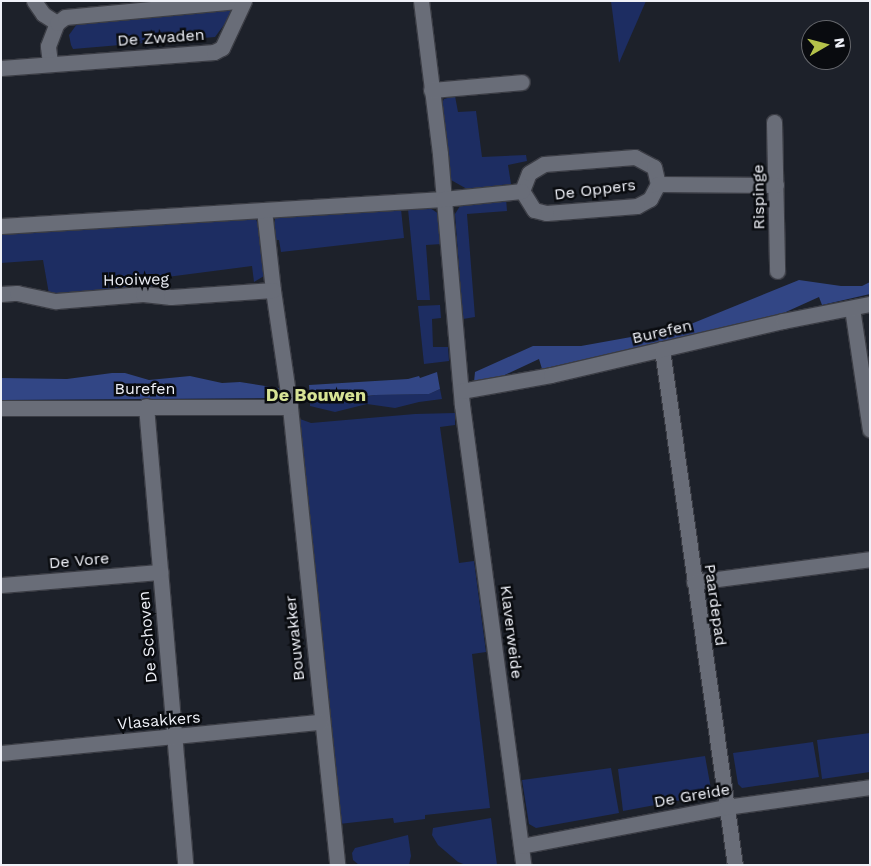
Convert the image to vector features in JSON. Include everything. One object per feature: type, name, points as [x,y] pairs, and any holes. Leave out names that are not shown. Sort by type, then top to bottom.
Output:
[{"type":"street","points":[[34,1],[43,14],[57,23],[48,46],[50,64]]},
{"type":"street","name":"De Zwaden","points":[[57,23],[65,17],[80,14],[237,1]]},
{"type":"street","name":"De Zwaden","points":[[1,68],[214,52],[222,48],[244,1]]},
{"type":"street","points":[[421,1],[444,199],[462,398]]},
{"type":"street","points":[[431,90],[522,82]]},
{"type":"street","name":"Rispinge","points":[[774,122],[777,271]]},
{"type":"street","name":"De Oppers","points":[[635,157],[654,167],[658,184],[650,199],[637,206],[546,213],[534,210],[522,191],[529,173],[544,164],[635,157]]},
{"type":"street","points":[[658,184],[776,185]]},
{"type":"street","points":[[1,226],[444,199],[522,191]]},
{"type":"street","points":[[264,210],[290,408]]},
{"type":"street","name":"Hooiweg","points":[[1,294],[17,293],[56,302],[143,294],[170,297],[273,290]]},
{"type":"street","name":"Burefen","points":[[462,398],[662,349],[870,304]]},
{"type":"street","points":[[852,308],[870,430]]},
{"type":"street","name":"Paardepad","points":[[662,349],[734,865]]},
{"type":"street","name":"Klaverweide","points":[[462,398],[523,865]]},
{"type":"street","name":"Burefen","points":[[1,408],[146,406],[290,408]]},
{"type":"street","name":"De Schoven","points":[[146,406],[185,865]]},
{"type":"street","name":"Bouwakker","points":[[290,408],[320,722],[337,865]]},
{"type":"street","points":[[694,582],[870,560]]},
{"type":"street","name":"De Vore","points":[[1,585],[160,572]]},
{"type":"street","name":"Vlasakkers","points":[[1,752],[320,722]]},
{"type":"street","name":"De Greide","points":[[521,846],[726,807],[870,787]]},
{"type":"shaded area","points":[[611,1],[646,1],[619,63]]},
{"type":"shaded area","points":[[234,8],[235,10],[215,37],[73,49],[69,35],[77,24]]},
{"type":"shaded area","points":[[455,96],[458,112],[476,111],[482,157],[526,155],[527,161],[508,165],[511,184],[467,189],[451,180],[441,105],[444,99]]},
{"type":"shaded area","points":[[506,198],[507,211],[467,214],[475,317],[463,319],[455,214],[460,206]]},
{"type":"shaded area","points":[[430,208],[439,214],[442,244],[426,245],[430,300],[417,300],[408,209]]},
{"type":"shaded area","points":[[401,209],[404,238],[281,252],[279,240],[275,240],[272,223],[275,222],[275,217]]},
{"type":"shaded area","points":[[255,217],[259,227],[264,276],[254,282],[252,266],[167,277],[168,285],[49,294],[43,260],[1,263],[1,234]]},
{"type":"shaded area","points":[[799,280],[841,286],[862,286],[870,282],[870,294],[822,305],[819,297],[777,316],[542,369],[539,359],[494,380],[474,382],[475,372],[533,346],[581,346],[681,328]]},
{"type":"shaded area","points":[[440,305],[441,318],[432,319],[433,347],[448,347],[449,361],[424,364],[418,306]]},
{"type":"shaded area","points":[[437,372],[440,389],[429,394],[375,395],[328,401],[310,398],[309,385],[408,379],[419,376],[420,378]]},
{"type":"shaded area","points":[[125,373],[149,380],[190,376],[222,383],[240,382],[278,388],[281,390],[281,398],[1,400],[1,378],[67,379]]},
{"type":"shaded area","points":[[440,389],[442,399],[395,408],[367,404],[335,412],[310,406],[310,398],[328,401],[349,400],[375,395],[429,394]]},
{"type":"shaded area","points":[[455,413],[455,425],[440,427],[459,563],[474,561],[486,652],[472,654],[490,808],[425,815],[425,819],[394,823],[393,818],[339,824],[300,419],[311,423],[415,414]]},
{"type":"shaded area","points":[[870,733],[870,772],[822,779],[817,740]]},
{"type":"shaded area","points":[[813,742],[819,777],[742,788],[738,784],[733,753]]},
{"type":"shaded area","points":[[705,756],[711,789],[709,795],[623,811],[618,769]]},
{"type":"shaded area","points":[[611,768],[619,813],[536,828],[529,824],[522,780]]},
{"type":"shaded area","points":[[491,818],[497,865],[466,865],[458,862],[438,845],[432,835],[433,828]]},
{"type":"shaded area","points":[[408,835],[411,856],[409,865],[359,865],[353,860],[352,853],[355,848]]},
{"type":"district","name":"De Bouwen","points":[[316,395]]}]
